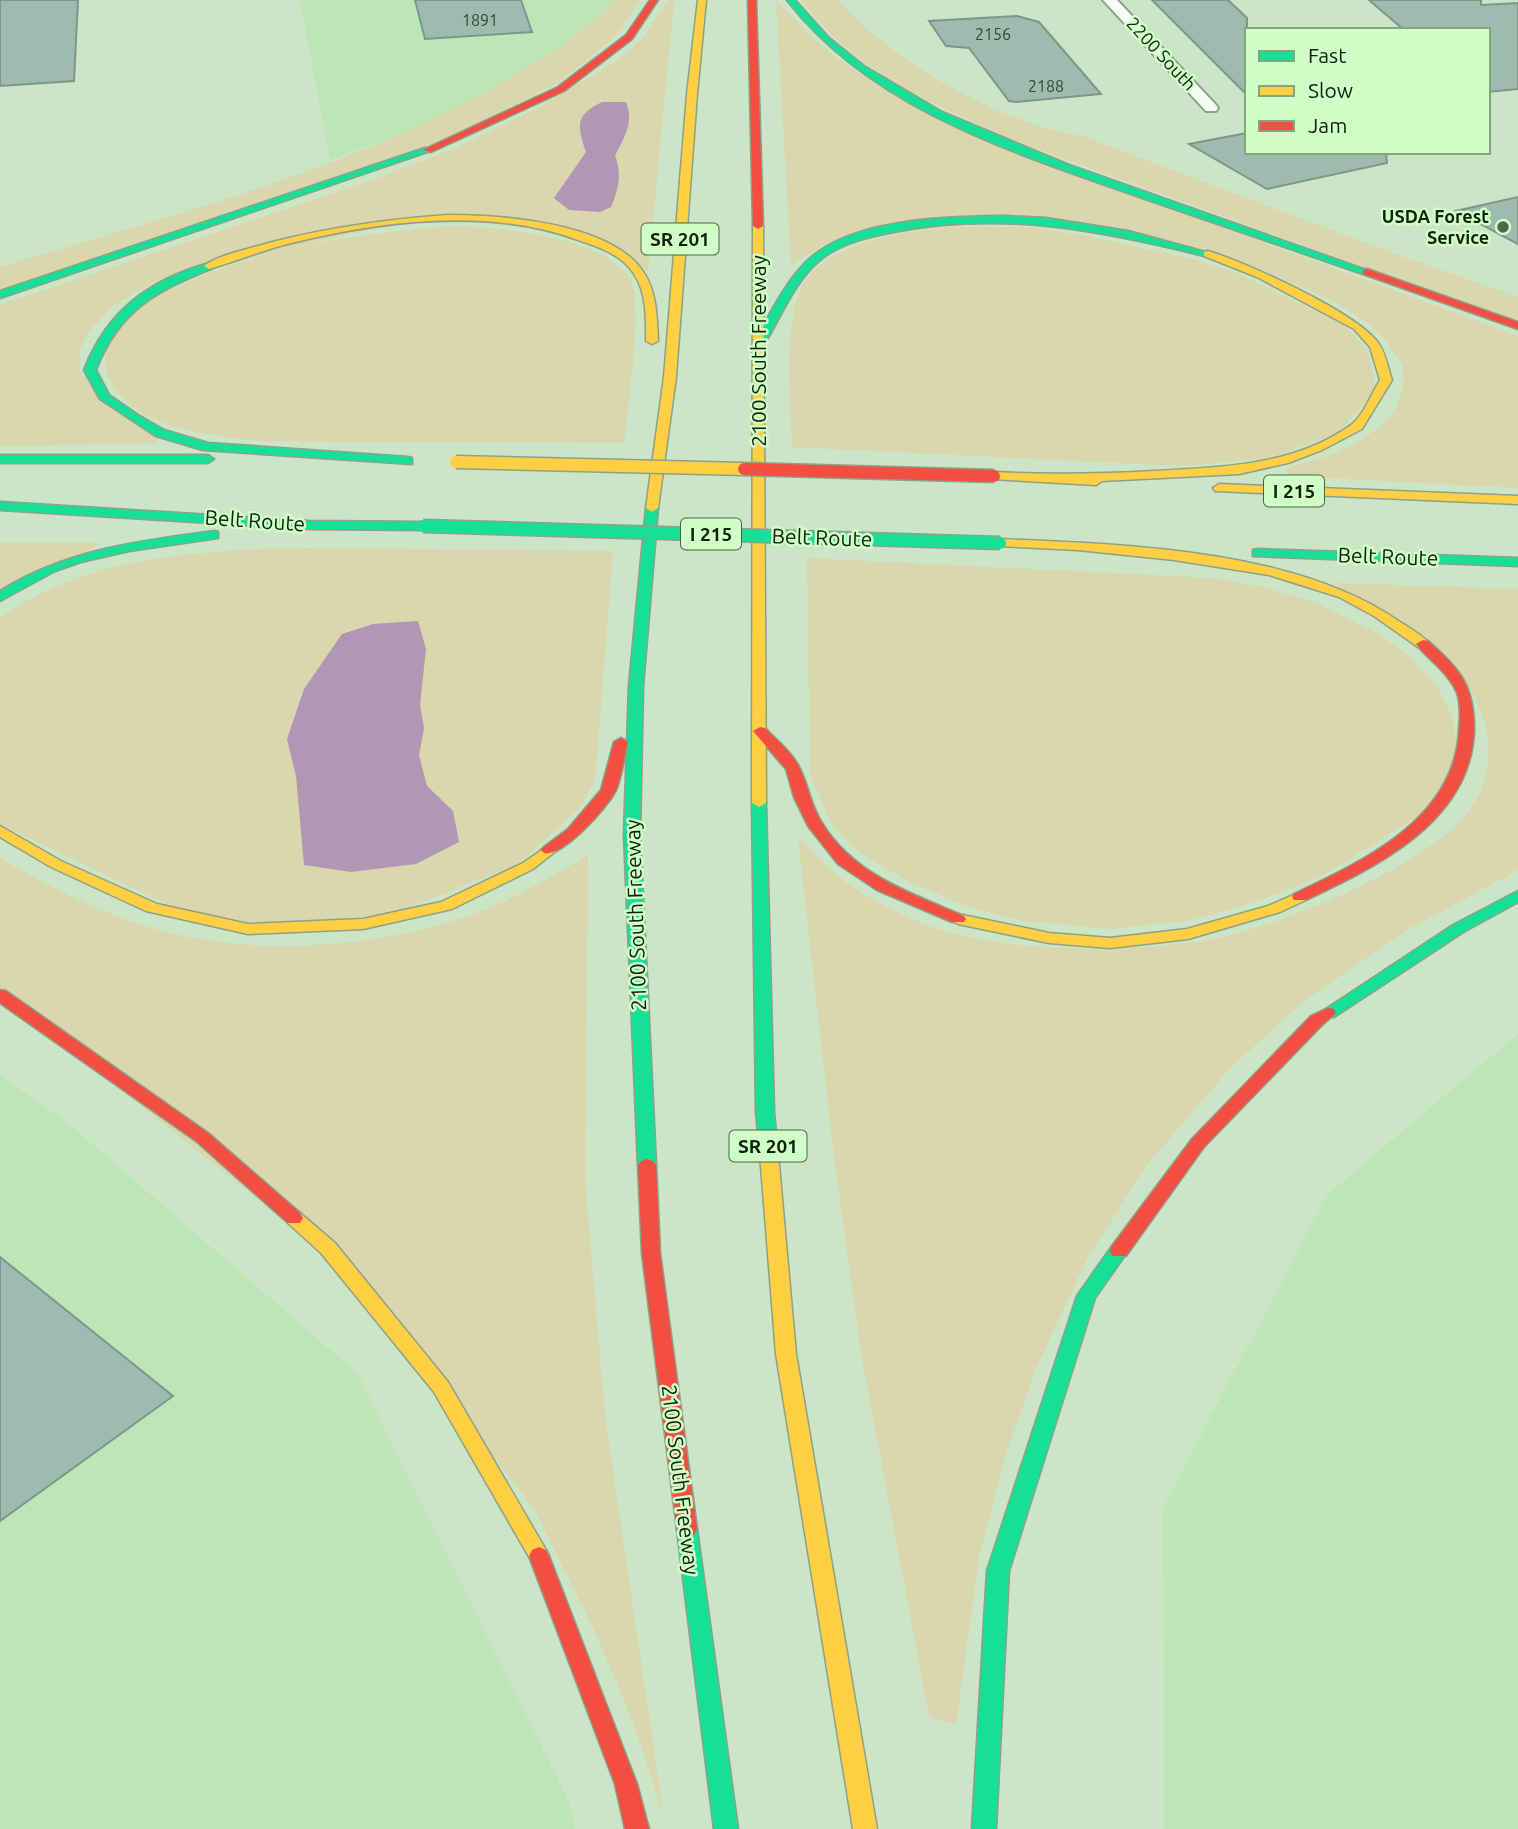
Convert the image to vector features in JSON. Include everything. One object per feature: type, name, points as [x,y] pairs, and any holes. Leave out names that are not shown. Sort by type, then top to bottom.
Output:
[{"type":"highway","points":[[0,295],[432,149],[561,89],[629,37],[654,0]]},
{"type":"highway","name":"2100 South Freeway","points":[[702,0],[693,71],[670,380],[654,477],[636,686],[632,834],[651,1253],[726,1829]]},
{"type":"highway","name":"2100 South Freeway","points":[[751,0],[759,276],[759,835],[765,1112],[786,1354],[818,1558],[866,1829]]},
{"type":"highway","points":[[790,0],[803,19],[848,58],[892,87],[953,118],[1033,152],[1148,195],[1518,326]]},
{"type":"highway","points":[[758,346],[796,278],[813,260],[832,247],[909,223],[958,217],[1041,221],[1090,228],[1166,243],[1228,261],[1283,286],[1367,333],[1379,352],[1386,380],[1357,426],[1318,447],[1284,460],[1239,470],[1070,479]]},
{"type":"highway","points":[[0,459],[414,461],[207,447],[160,433],[104,397],[90,370],[96,348],[111,324],[137,301],[207,265],[262,249],[370,227],[422,222],[509,220],[570,232],[615,251],[633,265],[651,295],[652,360]]},
{"type":"highway","points":[[652,386],[654,477]]},
{"type":"highway","name":"I 215","points":[[450,462],[994,476],[1200,488],[1518,500]]},
{"type":"highway","name":"Belt Route","points":[[0,506],[309,525],[1000,543],[1518,562]]},
{"type":"highway","points":[[0,597],[32,575],[106,552],[224,534],[309,525]]},
{"type":"highway","points":[[760,731],[793,768],[802,797],[816,826],[843,861],[882,887],[962,921],[1049,938],[1110,943],[1188,934],[1274,909],[1350,874],[1418,828],[1457,782],[1469,740],[1464,692],[1432,651],[1382,614],[1332,589],[1286,576],[1223,563],[1078,546]]},
{"type":"highway","points":[[0,831],[56,864],[152,908],[248,929],[363,924],[446,906],[528,866],[573,832],[608,791],[636,686]]},
{"type":"highway","points":[[984,1829],[998,1572],[1086,1296],[1198,1143],[1317,1020],[1459,928],[1518,896]]},
{"type":"highway","points":[[0,995],[202,1137],[328,1248],[440,1387],[538,1552],[626,1784],[637,1829]]},
{"type":"street","name":"2200 South","points":[[1110,0],[1211,108]]},
{"type":"shaded area","points":[[300,0],[612,0],[583,30],[553,54],[426,125],[330,160]]},
{"type":"shaded area","points":[[613,0],[640,0],[615,37],[559,82],[428,148],[0,292],[0,267],[257,189],[383,142],[444,114],[548,55],[588,25]]},
{"type":"shaded area","points":[[669,0],[674,0],[648,271],[572,231],[419,218],[157,280],[114,305],[90,330],[80,349],[79,371],[159,436],[156,443],[0,446],[0,305],[384,176],[458,147],[540,107],[617,61],[641,40]]},
{"type":"shaded area","points":[[776,0],[814,39],[876,84],[1066,170],[1518,336],[1518,488],[1289,476],[1287,468],[1331,455],[1357,443],[1385,423],[1396,407],[1404,386],[1402,365],[1384,338],[1364,320],[1332,301],[1280,277],[1226,257],[992,216],[827,243],[791,265]]},
{"type":"shaded area","points":[[801,0],[838,0],[857,20],[902,56],[954,89],[1007,114],[1039,126],[1085,137],[1518,297],[1518,323],[1024,144],[975,123],[926,100],[880,73],[832,35]]},
{"type":"shaded area","points":[[602,102],[626,102],[628,109],[627,129],[615,155],[619,175],[616,194],[611,207],[600,212],[569,210],[554,198],[586,152],[580,128],[583,116]]},
{"type":"shaded area","points":[[452,226],[550,237],[600,254],[619,266],[631,282],[635,313],[624,443],[257,441],[218,436],[175,426],[137,409],[122,397],[107,372],[105,356],[110,341],[140,306],[157,295],[211,272],[312,244]]},
{"type":"shaded area","points":[[953,227],[1026,227],[1076,234],[1189,258],[1237,273],[1345,326],[1367,350],[1377,389],[1338,433],[1270,458],[1183,466],[792,447],[791,334],[794,311],[808,277],[822,264],[856,246],[916,231]]},
{"type":"shaded area","points":[[0,543],[102,543],[0,595]]},
{"type":"shaded area","points":[[306,548],[613,551],[595,780],[581,806],[518,864],[392,914],[269,925],[181,911],[0,824],[0,618],[34,597],[70,581],[147,560],[187,554]]},
{"type":"shaded area","points":[[807,558],[1213,578],[1263,587],[1316,603],[1379,634],[1410,657],[1436,685],[1451,714],[1458,745],[1438,803],[1321,877],[1251,903],[1193,920],[1111,929],[1017,920],[964,905],[909,882],[859,852],[833,826],[810,775]]},
{"type":"shaded area","points":[[1335,583],[1518,589],[1518,870],[1409,929],[1305,1000],[1229,1069],[1146,1166],[1087,1259],[1035,1370],[1004,1461],[979,1556],[956,1725],[929,1716],[861,1353],[833,1149],[798,837],[848,884],[894,911],[959,935],[1018,945],[1078,949],[1196,942],[1262,926],[1380,877],[1444,836],[1466,815],[1485,780],[1488,741],[1482,715],[1462,678]]},
{"type":"shaded area","points":[[418,621],[426,649],[420,705],[424,728],[419,755],[427,786],[453,811],[459,842],[416,864],[351,872],[304,865],[296,776],[287,739],[304,689],[342,634],[373,624]]},
{"type":"shaded area","points":[[588,855],[585,1178],[605,1416],[663,1811],[632,1720],[597,1636],[534,1509],[354,1275],[0,994],[0,858],[82,902],[148,927],[207,940],[284,946],[363,941],[439,925],[504,902]]},
{"type":"shaded area","points":[[1518,1034],[1518,1829],[1164,1829],[1163,1508],[1328,1194]]},
{"type":"shaded area","points":[[0,1075],[69,1124],[358,1374],[569,1802],[575,1829],[0,1829]]},
{"type":"building","points":[[0,0],[78,0],[74,81],[0,86]]},
{"type":"building","points":[[415,0],[521,0],[532,32],[425,39]]},
{"type":"building","points":[[1152,0],[1228,0],[1247,18],[1245,93]]},
{"type":"building","points":[[1369,0],[1481,0],[1481,5],[1518,3],[1518,89],[1490,92],[1490,28],[1402,28]]},
{"type":"building","points":[[1017,16],[1039,22],[1101,94],[1009,101],[969,48],[946,46],[929,21]]},
{"type":"building","points":[[1245,133],[1245,154],[1386,154],[1387,163],[1267,189],[1189,144]]},
{"type":"building","name":"USDA Forest Service","points":[[1518,197],[1518,244],[1456,211]]},
{"type":"building","points":[[0,1257],[173,1396],[0,1521]]},
{"type":"traffic: fast","points":[[791,0],[826,40],[861,68],[899,92],[981,134],[1066,167],[1367,272]]},
{"type":"traffic: fast","points":[[0,295],[428,150]]},
{"type":"traffic: fast","points":[[761,341],[792,286],[817,257],[840,244],[881,231],[963,220],[1046,221],[1128,234],[1208,254]]},
{"type":"traffic: fast","points":[[209,266],[152,292],[121,316],[98,349],[90,370],[104,397],[160,433],[207,447],[408,461]]},
{"type":"traffic: fast","points":[[0,459],[208,459]]},
{"type":"traffic: fast","points":[[0,506],[309,525],[423,526]]},
{"type":"traffic: fast","points":[[647,1165],[632,834],[636,686],[652,508]]},
{"type":"traffic: fast","points":[[423,526],[1000,543]]},
{"type":"traffic: fast","points":[[0,597],[25,581],[76,559],[129,547],[214,535]]},
{"type":"traffic: fast","points":[[1258,553],[1518,562]]},
{"type":"traffic: fast","points":[[759,803],[765,1112],[769,1154]]},
{"type":"traffic: fast","points":[[1328,1013],[1459,928],[1518,896]]},
{"type":"traffic: fast","points":[[984,1829],[998,1571],[1086,1296],[1119,1251]]},
{"type":"traffic: fast","points":[[687,1529],[726,1829]]},
{"type":"traffic: slow","points":[[652,508],[670,377],[702,0]]},
{"type":"traffic: slow","points":[[209,266],[279,243],[362,227],[447,218],[520,221],[583,238],[614,251],[629,261],[639,273],[647,291],[652,341]]},
{"type":"traffic: slow","points":[[758,226],[759,803]]},
{"type":"traffic: slow","points":[[1070,479],[1239,470],[1284,460],[1318,447],[1358,426],[1386,380],[1375,346],[1358,327],[1261,275],[1208,254]]},
{"type":"traffic: slow","points":[[456,462],[744,469]]},
{"type":"traffic: slow","points":[[994,476],[1096,481]]},
{"type":"traffic: slow","points":[[1219,488],[1518,500]]},
{"type":"traffic: slow","points":[[1000,543],[1103,547]]},
{"type":"traffic: slow","points":[[1078,546],[1206,560],[1301,579],[1356,600],[1423,644]]},
{"type":"traffic: slow","points":[[0,831],[56,864],[152,908],[248,929],[363,924],[446,906],[528,866],[549,850]]},
{"type":"traffic: slow","points":[[958,919],[1049,938],[1110,943],[1188,934],[1274,909],[1300,897]]},
{"type":"traffic: slow","points":[[769,1154],[786,1354],[865,1829]]},
{"type":"traffic: slow","points":[[294,1218],[328,1248],[441,1387],[539,1556]]},
{"type":"traffic: jam","points":[[428,150],[561,89],[629,37],[654,0]]},
{"type":"traffic: jam","points":[[752,0],[758,226]]},
{"type":"traffic: jam","points":[[1367,272],[1518,326]]},
{"type":"traffic: jam","points":[[744,469],[994,476]]},
{"type":"traffic: jam","points":[[1300,897],[1387,851],[1437,807],[1455,781],[1466,752],[1465,696],[1451,674],[1423,644]]},
{"type":"traffic: jam","points":[[760,731],[793,768],[801,797],[816,826],[843,861],[882,887],[958,919]]},
{"type":"traffic: jam","points":[[549,850],[573,832],[608,791],[621,742]]},
{"type":"traffic: jam","points":[[0,995],[202,1137],[294,1218]]},
{"type":"traffic: jam","points":[[1119,1251],[1198,1143],[1317,1020],[1328,1013]]},
{"type":"traffic: jam","points":[[647,1165],[651,1253],[687,1529]]},
{"type":"traffic: jam","points":[[539,1556],[626,1784],[637,1829]]},
{"type":"place","name":"USDA Forest Service","points":[[1503,227]]}]
